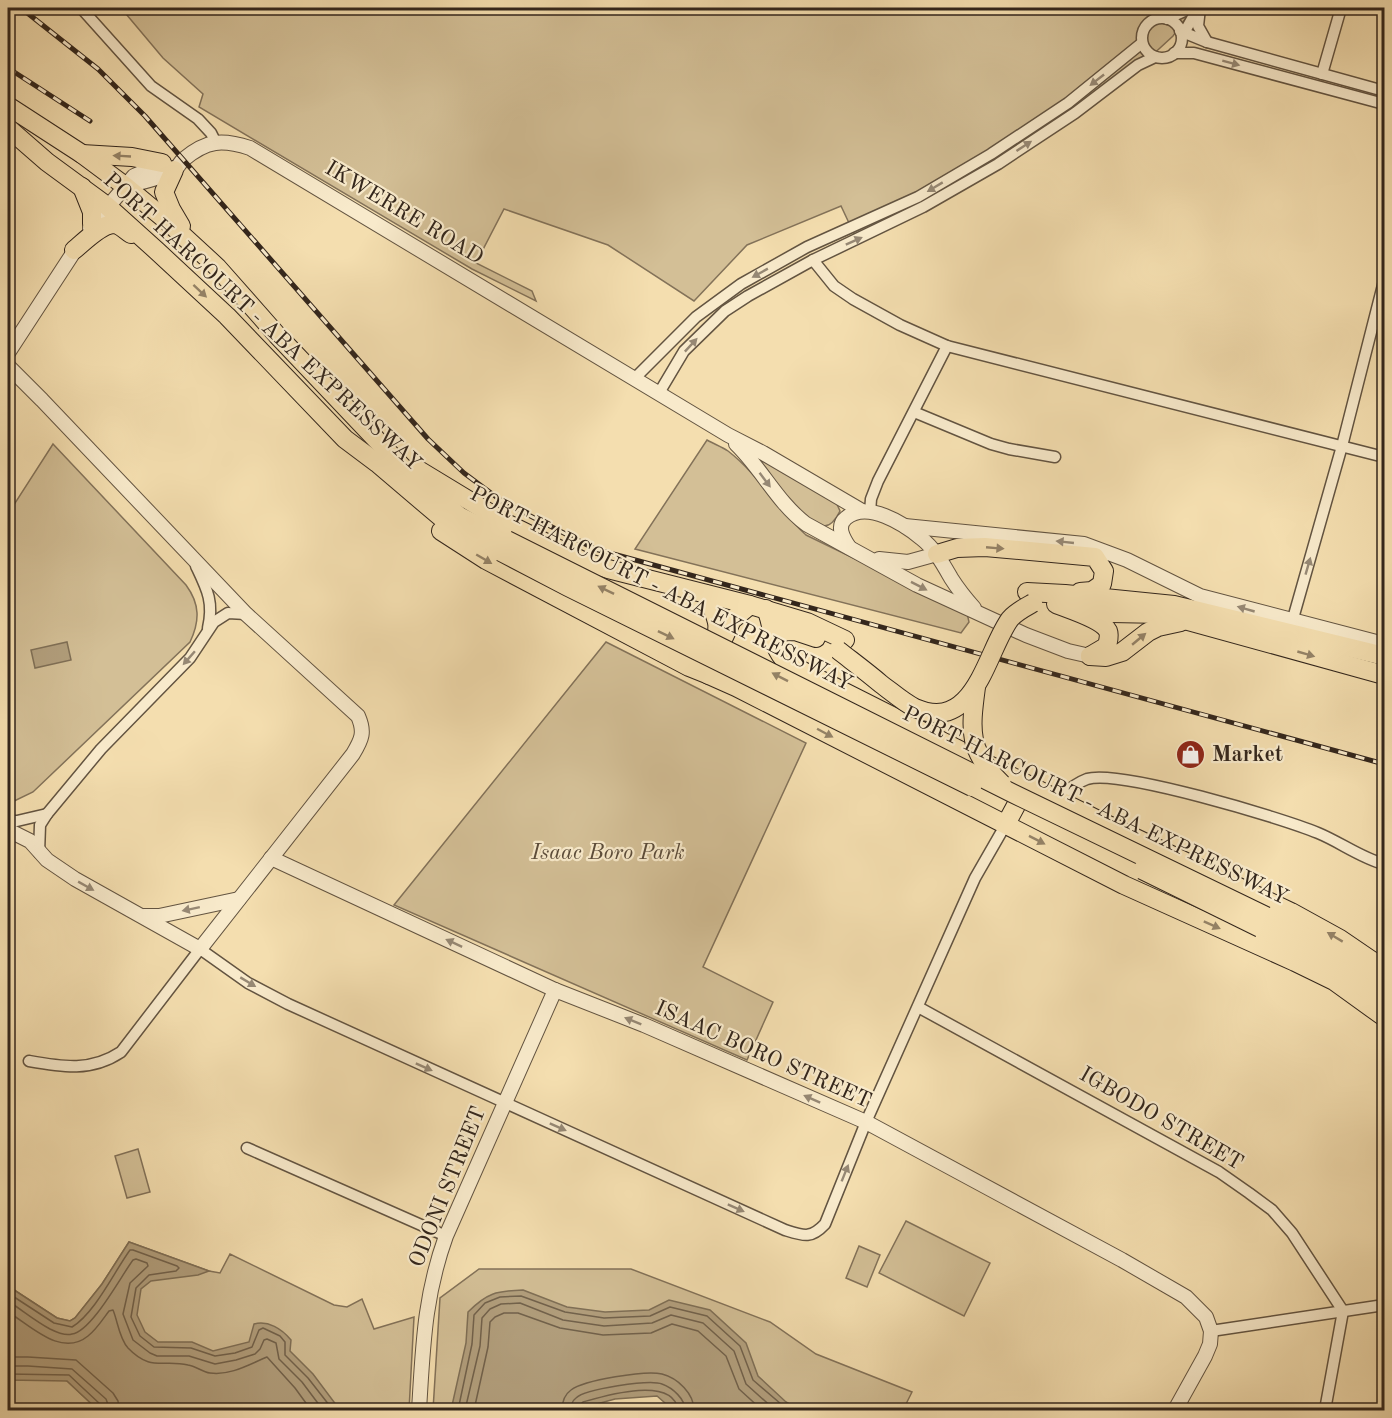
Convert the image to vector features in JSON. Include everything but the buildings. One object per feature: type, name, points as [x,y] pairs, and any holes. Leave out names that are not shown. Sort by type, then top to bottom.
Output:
[{"type":"main road","name":"PORT HARCOURT - ABA EXPRESSWAY","points":[[8,106],[82,154],[125,186],[192,243],[217,267],[376,441],[430,493],[459,516],[504,546],[643,624],[1263,922],[1331,950],[1384,986]]},
{"type":"main road","points":[[8,123],[98,183],[125,186]]},
{"type":"main road","name":"PORT HARCOURT - ABA EXPRESSWAY","points":[[8,128],[47,162],[107,206],[227,316],[345,439],[450,525],[504,546],[1020,789],[1263,922],[1341,971],[1384,1002]]},
{"type":"main road","points":[[82,154],[132,157],[173,164],[164,192],[171,210],[192,243]]},
{"type":"main road","points":[[81,186],[92,212],[92,225]]},
{"type":"main road","points":[[107,206],[128,206],[183,246],[217,267]]},
{"type":"main road","points":[[75,250],[100,230],[112,224],[157,251]]},
{"type":"main road","points":[[345,439],[412,506],[448,537],[486,560],[689,667],[736,687],[1124,885],[1334,981],[1384,1017]]},
{"type":"main road","points":[[376,441],[426,475],[506,523],[583,561],[807,622],[918,696],[931,702],[944,701],[956,695],[964,685],[1005,606],[1030,598],[1174,605],[1384,648]]},
{"type":"main road","points":[[937,554],[957,548],[985,547],[1095,557],[1104,571],[1102,584],[1092,591],[1060,599]]},
{"type":"main road","points":[[689,667],[698,663],[717,639],[716,618],[705,594]]},
{"type":"main road","points":[[771,632],[795,631],[841,645],[907,703],[917,709],[937,712],[954,709],[962,704],[976,687],[1010,619],[1030,598]]},
{"type":"main road","points":[[1060,599],[1111,613],[1163,614],[1384,675]]},
{"type":"main road","points":[[1060,599],[1101,623],[1108,631],[1107,646],[1090,656]]},
{"type":"main road","points":[[709,675],[710,667],[732,620],[758,607]]},
{"type":"main road","points":[[758,607],[771,621],[771,632],[777,650],[787,663],[1020,789],[1056,799],[1291,912],[1340,939],[1384,969]]},
{"type":"main road","points":[[1090,656],[1106,657],[1122,652],[1137,639],[1158,627],[1189,621]]},
{"type":"main road","points":[[736,687],[740,685],[750,670],[771,632]]},
{"type":"main road","points":[[976,687],[972,717],[977,753],[986,767],[1020,789]]},
{"type":"main road","points":[[1006,824],[1020,789]]},
{"type":"street","points":[[8,353],[92,225],[125,186],[135,176],[173,164],[215,141],[198,119],[151,86],[81,8]]},
{"type":"street","points":[[1191,8],[1167,19],[1155,20],[1148,24],[1143,31],[1142,43],[1146,50],[1155,57],[1163,58],[1174,53],[1194,53],[1384,104]]},
{"type":"street","points":[[1174,53],[1181,43],[1182,32],[1199,8]]},
{"type":"street","points":[[1199,8],[1198,26],[1207,42]]},
{"type":"street","points":[[1322,74],[1341,8]]},
{"type":"street","points":[[1167,19],[1182,32],[1207,42],[1384,91]]},
{"type":"street","points":[[635,378],[696,317],[741,284],[807,247],[918,197],[991,154],[1068,103],[1142,43]]},
{"type":"street","points":[[659,393],[684,351],[725,311],[770,282],[923,207],[998,164],[1075,113],[1138,65],[1155,57]]},
{"type":"street","name":"IKWERRE ROAD","points":[[215,141],[250,147],[728,435],[845,502],[904,526],[923,539],[937,554],[961,594],[977,612]]},
{"type":"street","points":[[813,260],[834,286],[853,299],[947,346],[1384,457]]},
{"type":"street","points":[[1292,622],[1342,446],[1384,281]]},
{"type":"street","points":[[849,547],[843,536],[842,522],[854,513],[866,511],[878,481],[947,346]]},
{"type":"street","points":[[8,366],[246,614],[358,716],[363,732],[362,741],[353,754],[121,1052],[108,1060],[68,1068],[29,1061]]},
{"type":"street","points":[[914,412],[991,444],[1054,457]]},
{"type":"street","name":"IKWERRE ROAD","points":[[728,435],[748,456],[792,513],[806,524],[917,585],[1026,635],[1068,651],[1090,656]]},
{"type":"street","points":[[845,502],[860,500],[878,481]]},
{"type":"street","name":"IKWERRE ROAD","points":[[904,526],[1084,543],[1127,560],[1200,596],[1384,648]]},
{"type":"street","points":[[868,557],[889,562],[908,562],[937,554]]},
{"type":"street","points":[[193,560],[210,599],[212,613],[207,632]]},
{"type":"street","points":[[39,853],[40,825],[101,749],[190,658],[221,616],[228,613],[246,614]]},
{"type":"street","points":[[1056,799],[1087,779],[1107,777],[1140,782],[1316,832],[1384,864]]},
{"type":"street","points":[[8,821],[47,814]]},
{"type":"street","points":[[8,837],[39,853],[75,879],[200,949],[248,983],[288,1004],[785,1230],[804,1236],[816,1233],[825,1224],[866,1122],[975,878],[1006,824]]},
{"type":"street","points":[[8,830],[30,841],[39,853]]},
{"type":"street","name":"ISAAC BORO STREET","points":[[271,858],[555,990],[644,1025],[866,1122],[1186,1297],[1206,1317],[1211,1331]]},
{"type":"street","points":[[142,916],[159,916],[239,899]]},
{"type":"street","name":"ODONI STREET","points":[[419,1410],[426,1312],[436,1265],[446,1236],[555,990]]},
{"type":"street","name":"IGBODO STREET","points":[[918,1007],[1199,1161],[1240,1187],[1272,1210],[1292,1233],[1343,1311]]},
{"type":"street","points":[[248,1148],[446,1236]]},
{"type":"street","points":[[1175,1410],[1205,1356],[1210,1344],[1211,1331],[1384,1305]]},
{"type":"street","points":[[1324,1410],[1343,1311]]},
{"type":"green space","points":[[121,8],[1193,8],[1173,36],[1147,60],[1054,128],[857,240],[841,206],[747,245],[694,301],[608,245],[504,209],[476,263],[532,291],[536,301],[472,269],[199,107],[203,94],[163,58]]},
{"type":"green space","points":[[707,440],[728,451],[739,460],[806,535],[967,613],[969,622],[961,633],[635,549]]},
{"type":"green space","points":[[53,444],[186,585],[194,599],[197,620],[190,642],[33,792],[8,804],[8,514]]},
{"type":"green space","points":[[766,461],[836,502],[840,511],[833,521],[823,526],[815,523],[797,509],[761,462]]},
{"type":"green space","name":"Isaac Boro Park","points":[[606,642],[806,743],[703,967],[773,1002],[747,1060],[394,905]]},
{"type":"green space","points":[[138,1149],[150,1192],[127,1198],[115,1156]]},
{"type":"green space","points":[[906,1221],[990,1263],[964,1316],[879,1273]]},
{"type":"green space","points":[[129,1242],[220,1273],[230,1254],[334,1305],[347,1307],[362,1299],[374,1329],[414,1317],[409,1410],[136,1410],[8,1286],[57,1318],[70,1321],[75,1318],[102,1284]]},
{"type":"green space","points":[[859,1246],[880,1255],[867,1287],[846,1278]]},
{"type":"green space","points":[[479,1269],[631,1269],[770,1322],[816,1354],[912,1392],[903,1410],[800,1410],[705,1359],[471,1410],[433,1410],[440,1298]]},
{"type":"green space","points":[[8,1347],[67,1381],[98,1410],[8,1410]]},
{"type":"water","points":[[67,642],[71,660],[35,668],[31,650]]},
{"type":"water","points":[[129,1242],[209,1271],[198,1275],[151,1281],[141,1289],[137,1315],[145,1332],[158,1342],[192,1342],[213,1351],[249,1342],[254,1324],[269,1324],[279,1329],[291,1340],[290,1351],[313,1374],[340,1410],[98,1410],[67,1381],[8,1380],[8,1286],[57,1318],[70,1321],[75,1318],[102,1284]]},
{"type":"water","points":[[523,1290],[567,1307],[605,1312],[649,1310],[669,1300],[710,1310],[746,1343],[758,1376],[786,1402],[800,1410],[673,1410],[657,1396],[615,1399],[575,1410],[451,1410],[466,1343],[468,1312],[492,1294]]},
{"type":"waterway","points":[[747,8],[757,12],[783,8]]},
{"type":"railway","points":[[21,8],[98,69],[145,116],[428,439],[464,473],[503,502],[595,549],[1384,764]]},
{"type":"railway","points":[[8,68],[90,121]]},
{"type":"place","name":"Market","points":[[1191,755]]}]
